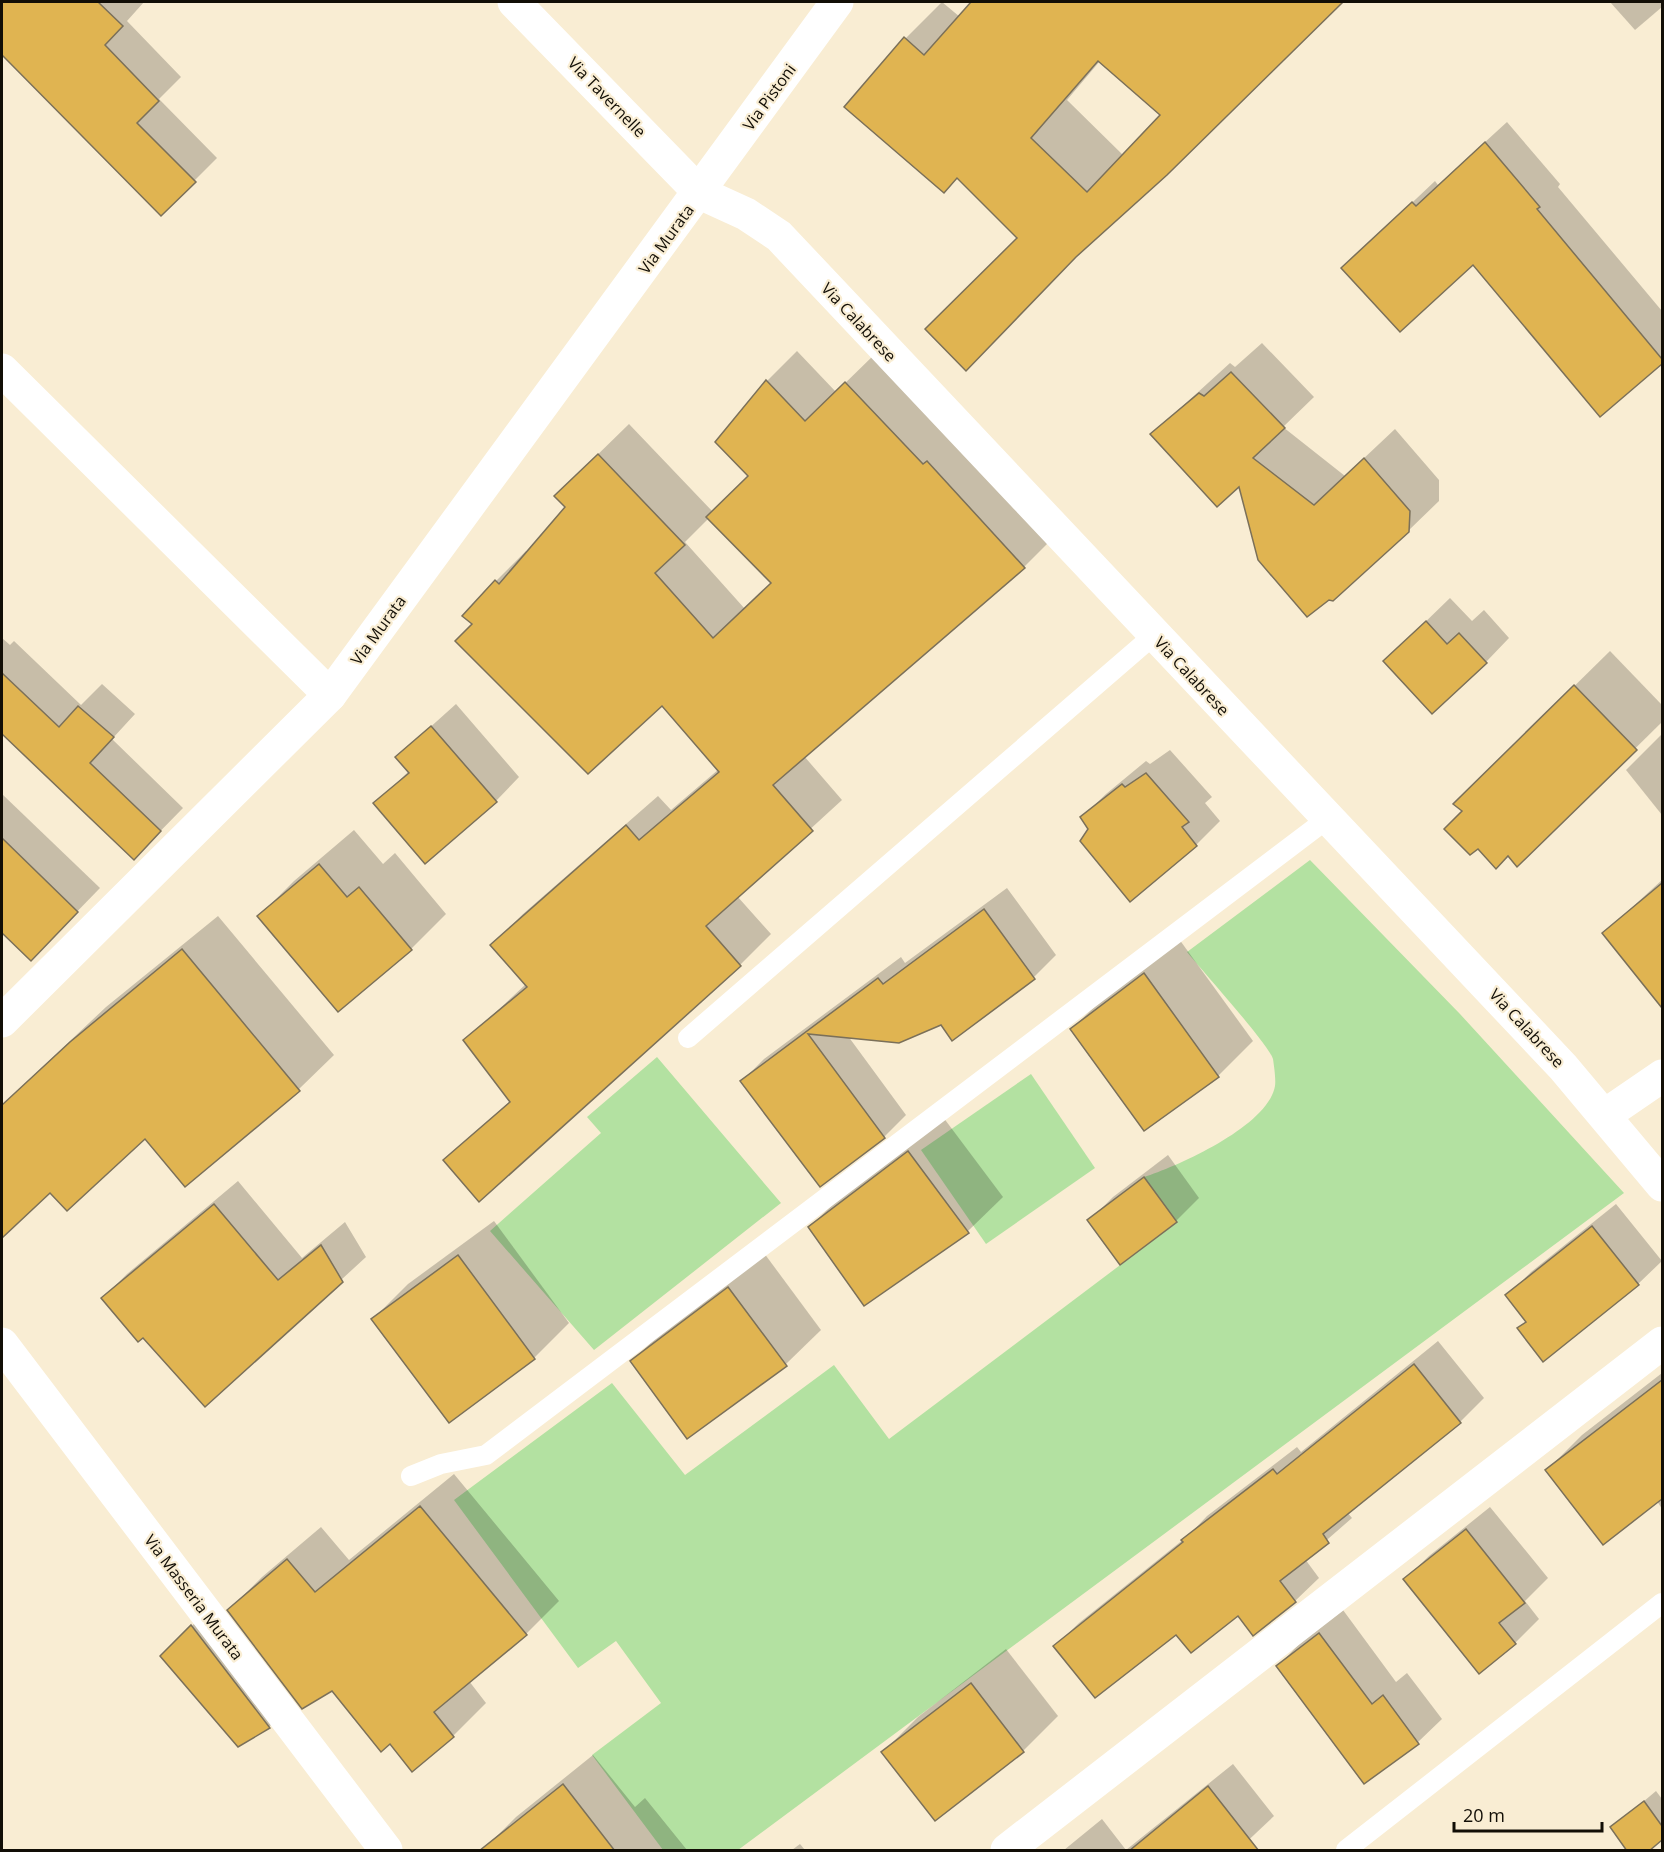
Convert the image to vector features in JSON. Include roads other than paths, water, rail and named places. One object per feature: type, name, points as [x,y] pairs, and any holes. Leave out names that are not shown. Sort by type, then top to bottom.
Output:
[{"type":"street","name":"Via Tavernelle","points":[[514,2],[700,193]]},
{"type":"street","name":"Via Pistoni","points":[[700,193],[837,2]]},
{"type":"street","name":"Via Calabrese","points":[[700,193],[746,214],[779,236],[1327,819],[1390,881],[1563,1067],[1662,1185]]},
{"type":"street","name":"Via Murata","points":[[2,1021],[330,695],[700,193]]},
{"type":"street","points":[[2,370],[330,695]]},
{"type":"street","points":[[1605,1115],[1662,1076]]},
{"type":"street","points":[[1007,1851],[1662,1343]]},
{"type":"street","name":"Via Masseria Murata","points":[[2,1344],[386,1851]]},
{"type":"lane","points":[[688,1038],[1154,635]]},
{"type":"lane","points":[[411,1476],[441,1464],[486,1455],[1327,819]]},
{"type":"lane","points":[[1346,1851],[1662,1603]]}]
